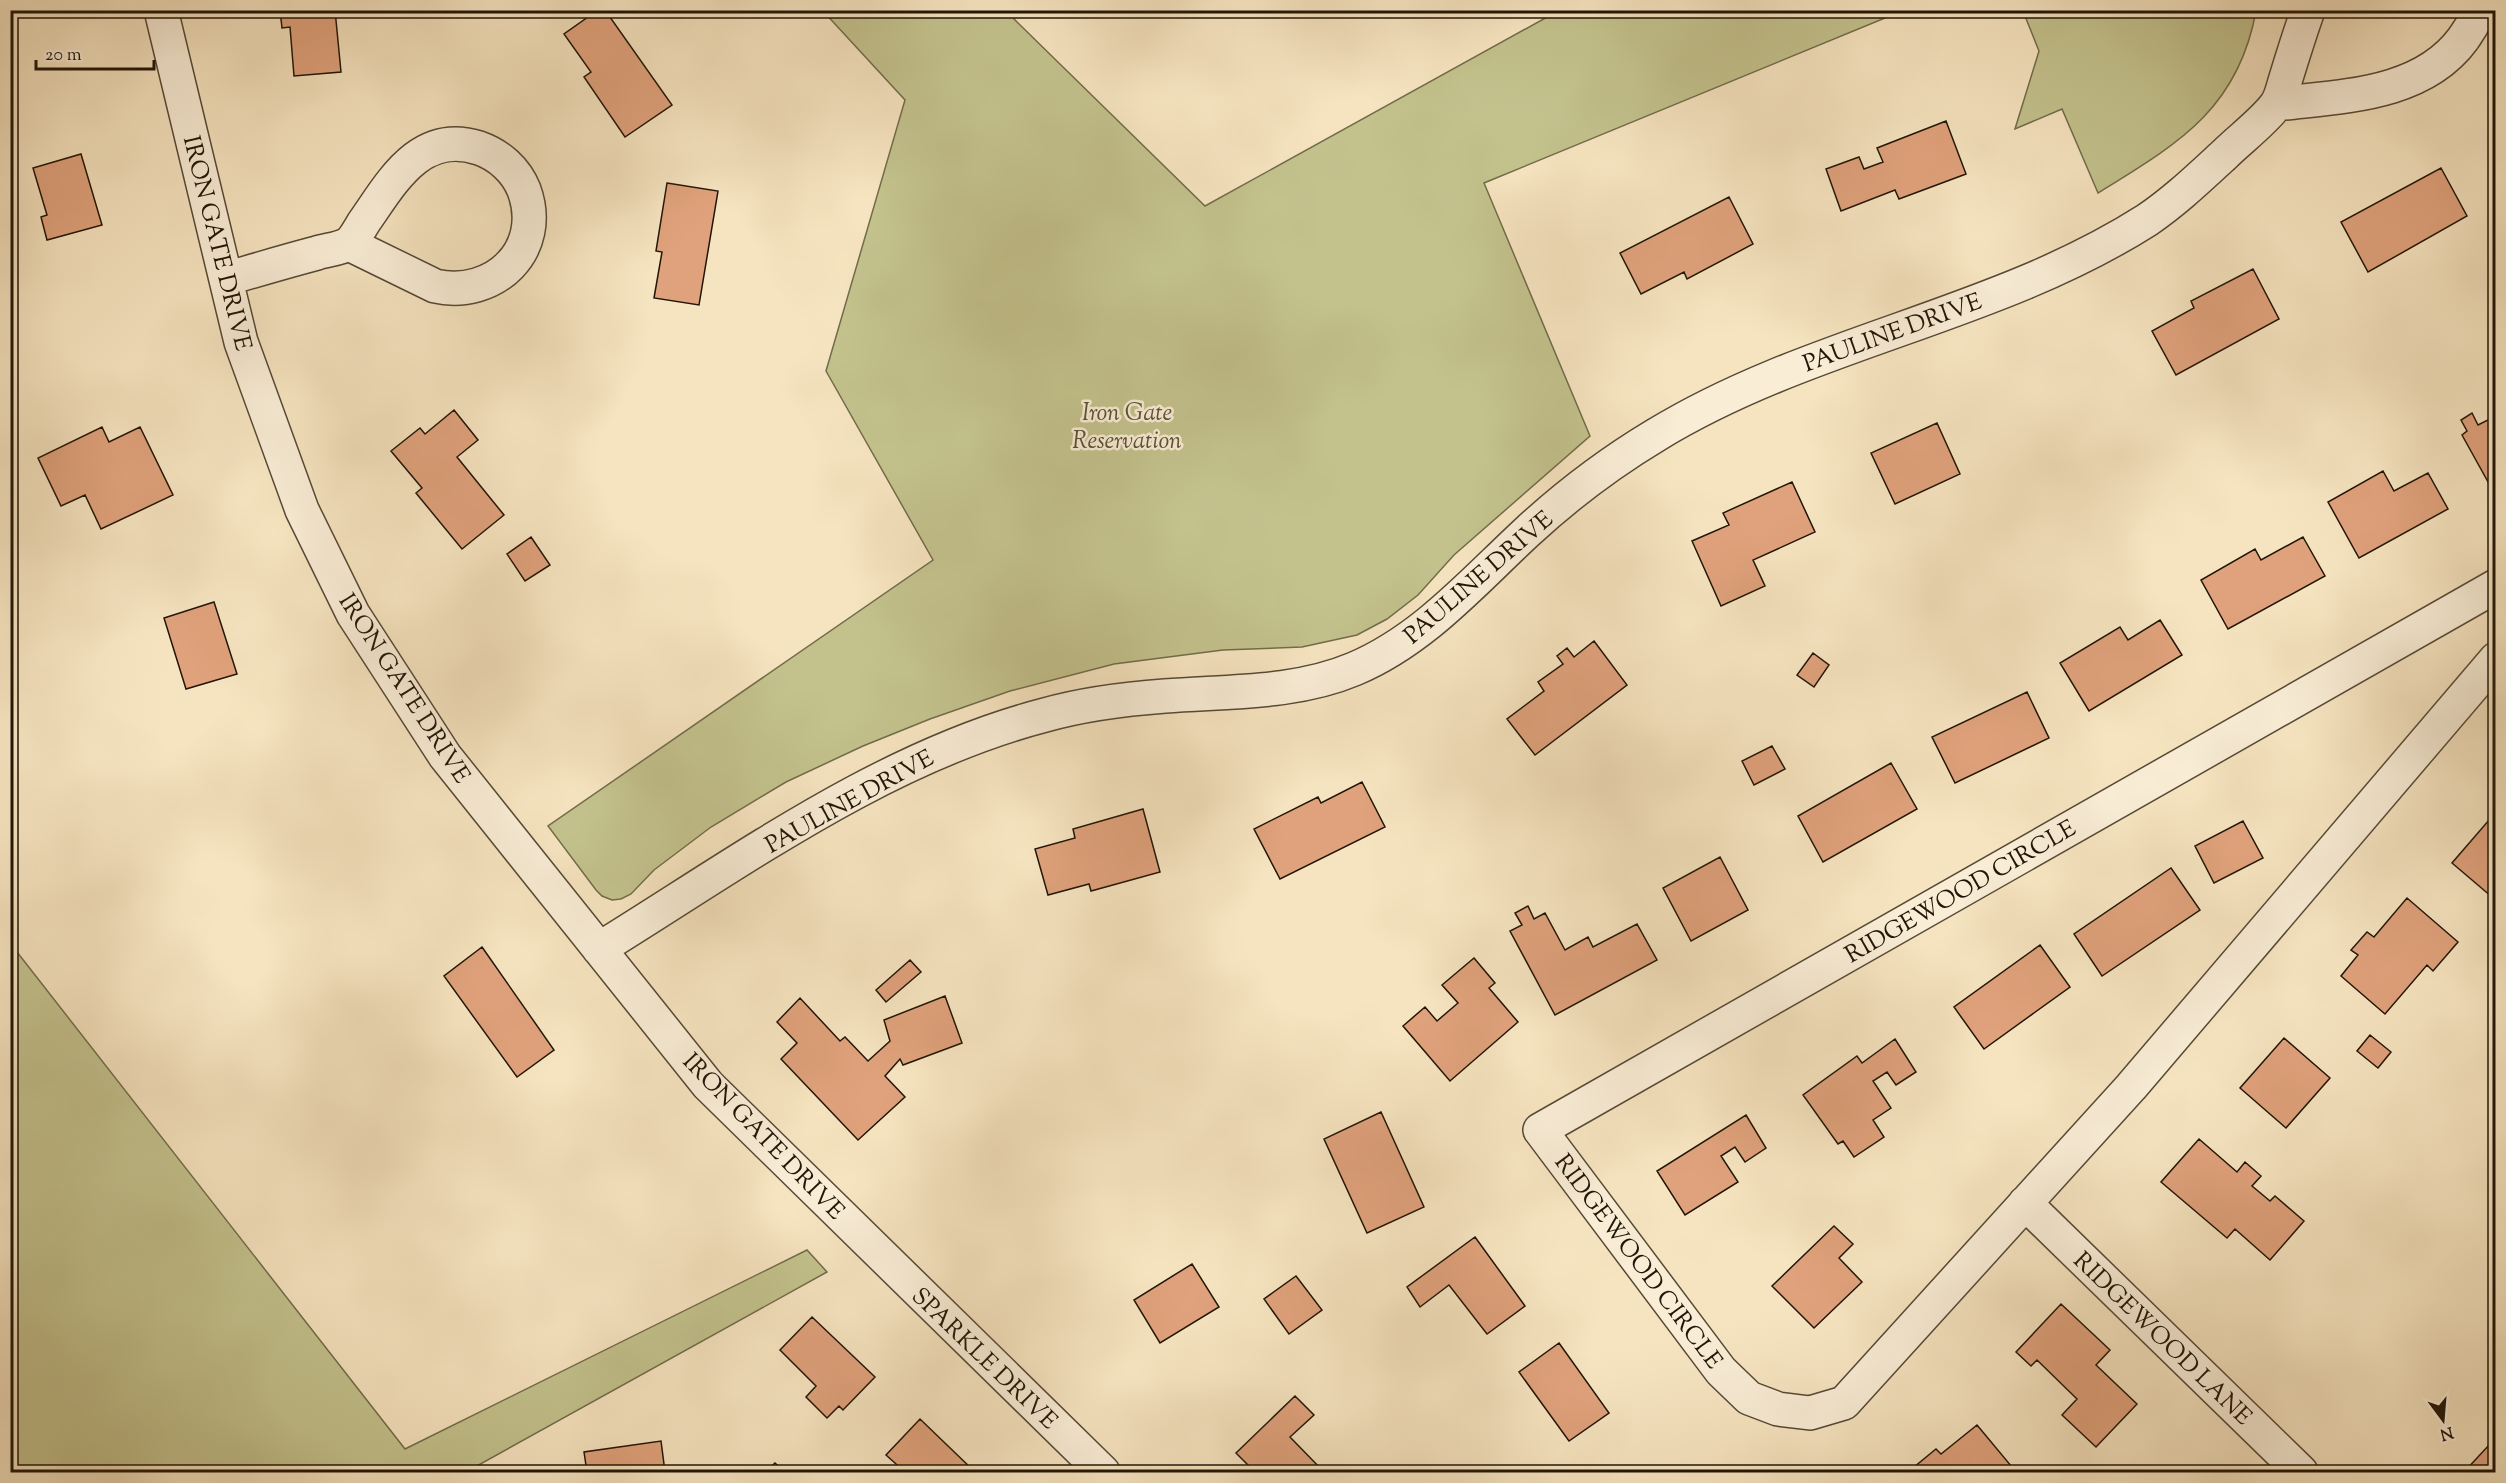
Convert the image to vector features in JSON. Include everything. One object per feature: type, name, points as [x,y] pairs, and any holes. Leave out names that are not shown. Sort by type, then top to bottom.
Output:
[{"type":"street","name":"IRON GATE DRIVE","points":[[161,10],[241,342],[302,510],[353,614],[445,756],[708,1085],[868,1243]]},
{"type":"street","name":"PAULINE DRIVE","points":[[599,949],[879,778],[942,749],[992,730],[1047,714],[1107,702],[1278,688],[1346,673],[1379,658],[1417,633],[1453,603],[1532,527],[1621,457],[1660,432],[1743,390],[2041,276],[2148,219],[2186,190],[2277,104],[2308,10]]},
{"type":"street","points":[[2277,104],[2368,92],[2417,77],[2458,45],[2478,10]]},
{"type":"street","points":[[226,279],[349,244],[397,175],[407,164],[433,148],[448,145],[478,148],[504,162],[515,174],[528,201],[528,231],[516,259],[494,279],[473,288],[450,290],[435,286],[349,244]]},
{"type":"street","name":"RIDGEWOOD CIRCLE","points":[[2496,586],[1540,1130],[1722,1371],[1749,1398],[1779,1409],[1810,1413],[1844,1404],[2131,1087],[2496,659]]},
{"type":"street","name":"RIDGEWOOD LANE","points":[[2025,1203],[2301,1473]]},
{"type":"street","name":"SPARKLE DRIVE","points":[[868,1243],[1103,1473]]},
{"type":"green space","name":"Iron Gate Reservation","points":[[823,11],[1014,11],[1014,19],[1205,206],[1558,11],[1902,11],[1484,183],[1590,436],[1454,555],[1418,595],[1387,619],[1357,635],[1302,647],[1223,650],[1114,664],[1010,691],[930,719],[863,746],[786,782],[711,827],[654,870],[631,894],[612,900],[602,896],[596,890],[548,826],[933,560],[826,371],[905,100]]},
{"type":"green space","points":[[2023,11],[2256,11],[2247,45],[2235,74],[2219,99],[2200,121],[2153,158],[2098,193],[2062,109],[2015,129],[2039,51]]},
{"type":"green space","points":[[10,943],[405,1449],[807,1250],[827,1272],[466,1472],[11,1472]]},
{"type":"building","points":[[280,10],[335,10],[341,72],[294,76],[290,27],[282,28]]},
{"type":"building","points":[[598,10],[605,10],[672,105],[625,137],[584,77],[591,72],[564,34]]},
{"type":"building","points":[[1946,121],[1966,174],[1899,199],[1895,190],[1841,211],[1826,169],[1859,157],[1864,169],[1883,162],[1877,148]]},
{"type":"building","points":[[81,154],[102,225],[47,240],[41,217],[47,215],[33,168]]},
{"type":"building","points":[[2441,168],[2467,216],[2368,272],[2341,222]]},
{"type":"building","points":[[667,183],[718,191],[699,305],[654,298],[662,252],[656,251]]},
{"type":"building","points":[[1729,197],[1753,244],[1687,279],[1684,272],[1641,294],[1620,253]]},
{"type":"building","points":[[2253,269],[2279,319],[2176,375],[2152,331],[2194,308],[2191,301]]},
{"type":"building","points":[[454,410],[478,440],[457,457],[504,515],[462,549],[416,493],[422,488],[391,451],[420,428],[425,434]]},
{"type":"building","points":[[2472,413],[2478,425],[2496,416],[2496,487],[2492,489],[2462,435],[2467,431],[2461,420]]},
{"type":"building","points":[[1937,423],[1960,474],[1895,504],[1871,453]]},
{"type":"building","points":[[102,427],[109,442],[140,427],[173,495],[101,529],[85,495],[61,506],[38,458]]},
{"type":"building","points":[[2383,471],[2394,491],[2428,473],[2448,509],[2359,558],[2328,502]]},
{"type":"building","points":[[1792,482],[1815,532],[1753,560],[1765,586],[1721,606],[1692,541],[1729,525],[1723,513]]},
{"type":"building","points":[[531,537],[550,565],[525,581],[507,554]]},
{"type":"building","points":[[2303,537],[2325,576],[2228,629],[2201,580],[2255,549],[2261,560]]},
{"type":"building","points":[[214,602],[237,674],[186,689],[164,618]]},
{"type":"building","points":[[2160,620],[2182,655],[2089,711],[2060,663],[2120,627],[2128,640]]},
{"type":"building","points":[[1594,641],[1627,685],[1535,755],[1507,719],[1544,691],[1538,682],[1563,664],[1557,656],[1567,648],[1574,657]]},
{"type":"building","points":[[1813,653],[1829,665],[1814,687],[1797,675]]},
{"type":"building","points":[[2027,692],[2049,738],[1955,783],[1932,737]]},
{"type":"building","points":[[1772,746],[1785,769],[1754,785],[1742,761]]},
{"type":"building","points":[[1891,763],[1917,809],[1823,862],[1798,816]]},
{"type":"building","points":[[1362,782],[1385,827],[1280,879],[1254,829],[1318,797],[1321,803]]},
{"type":"building","points":[[1143,809],[1160,872],[1091,891],[1089,884],[1048,895],[1035,849],[1075,838],[1073,829]]},
{"type":"building","points":[[2496,812],[2496,892],[2492,897],[2452,863]]},
{"type":"building","points":[[2243,821],[2263,858],[2214,883],[2195,846]]},
{"type":"building","points":[[1720,857],[1748,910],[1691,941],[1663,888]]},
{"type":"building","points":[[2171,868],[2200,910],[2102,976],[2074,934]]},
{"type":"building","points":[[2407,898],[2458,942],[2433,971],[2427,965],[2385,1014],[2341,976],[2358,955],[2351,950],[2367,932],[2374,937]]},
{"type":"building","points":[[1528,906],[1534,919],[1545,913],[1565,950],[1588,937],[1593,947],[1637,924],[1657,960],[1555,1015],[1510,931],[1522,925],[1515,913]]},
{"type":"building","points":[[2040,945],[2070,987],[1984,1049],[1954,1007]]},
{"type":"building","points":[[482,947],[554,1050],[517,1077],[444,976]]},
{"type":"building","points":[[1474,958],[1495,983],[1489,988],[1518,1022],[1450,1081],[1403,1026],[1425,1007],[1437,1021],[1458,1003],[1442,985]]},
{"type":"building","points":[[910,960],[921,972],[886,1002],[876,990]]},
{"type":"building","points":[[945,996],[962,1043],[903,1065],[900,1059],[885,1076],[905,1097],[858,1140],[781,1059],[797,1043],[777,1022],[800,998],[840,1041],[845,1037],[868,1061],[890,1041],[884,1020]]},
{"type":"building","points":[[2370,1035],[2391,1052],[2378,1068],[2357,1051]]},
{"type":"building","points":[[2284,1038],[2330,1078],[2286,1128],[2240,1088]]},
{"type":"building","points":[[1895,1039],[1916,1072],[1896,1085],[1887,1072],[1873,1081],[1891,1108],[1873,1120],[1884,1137],[1854,1157],[1843,1141],[1838,1144],[1803,1095],[1857,1056],[1862,1063]]},
{"type":"building","points":[[1381,1112],[1424,1207],[1367,1233],[1324,1139]]},
{"type":"building","points":[[1746,1115],[1766,1148],[1745,1162],[1735,1147],[1721,1156],[1738,1182],[1685,1215],[1657,1171]]},
{"type":"building","points":[[2199,1139],[2237,1172],[2245,1162],[2261,1176],[2252,1186],[2270,1201],[2275,1196],[2304,1221],[2270,1260],[2235,1229],[2227,1238],[2161,1182]]},
{"type":"building","points":[[1834,1226],[1853,1244],[1839,1258],[1862,1282],[1814,1328],[1772,1286]]},
{"type":"building","points":[[1475,1237],[1525,1306],[1487,1334],[1449,1285],[1420,1307],[1407,1287]]},
{"type":"building","points":[[1192,1264],[1219,1307],[1160,1343],[1134,1300]]},
{"type":"building","points":[[1296,1276],[1322,1310],[1289,1334],[1264,1299]]},
{"type":"building","points":[[2061,1304],[2110,1350],[2096,1365],[2137,1404],[2096,1447],[2062,1415],[2077,1399],[2037,1360],[2031,1366],[2016,1352]]},
{"type":"building","points":[[812,1317],[875,1377],[843,1410],[839,1406],[827,1418],[806,1397],[816,1386],[780,1350]]},
{"type":"building","points":[[1559,1343],[1609,1413],[1569,1441],[1519,1372]]},
{"type":"building","points":[[1295,1396],[1314,1415],[1290,1437],[1324,1472],[1255,1472],[1236,1453]]},
{"type":"building","points":[[920,1419],[975,1472],[905,1472],[886,1455]]},
{"type":"building","points":[[1977,1425],[2012,1467],[2005,1472],[1908,1472],[1936,1449],[1941,1454]]},
{"type":"building","points":[[661,1441],[665,1472],[587,1472],[584,1452]]},
{"type":"building","points":[[2490,1444],[2496,1449],[2496,1472],[2464,1472]]},
{"type":"building","points":[[775,1463],[785,1472],[765,1472]]}]
